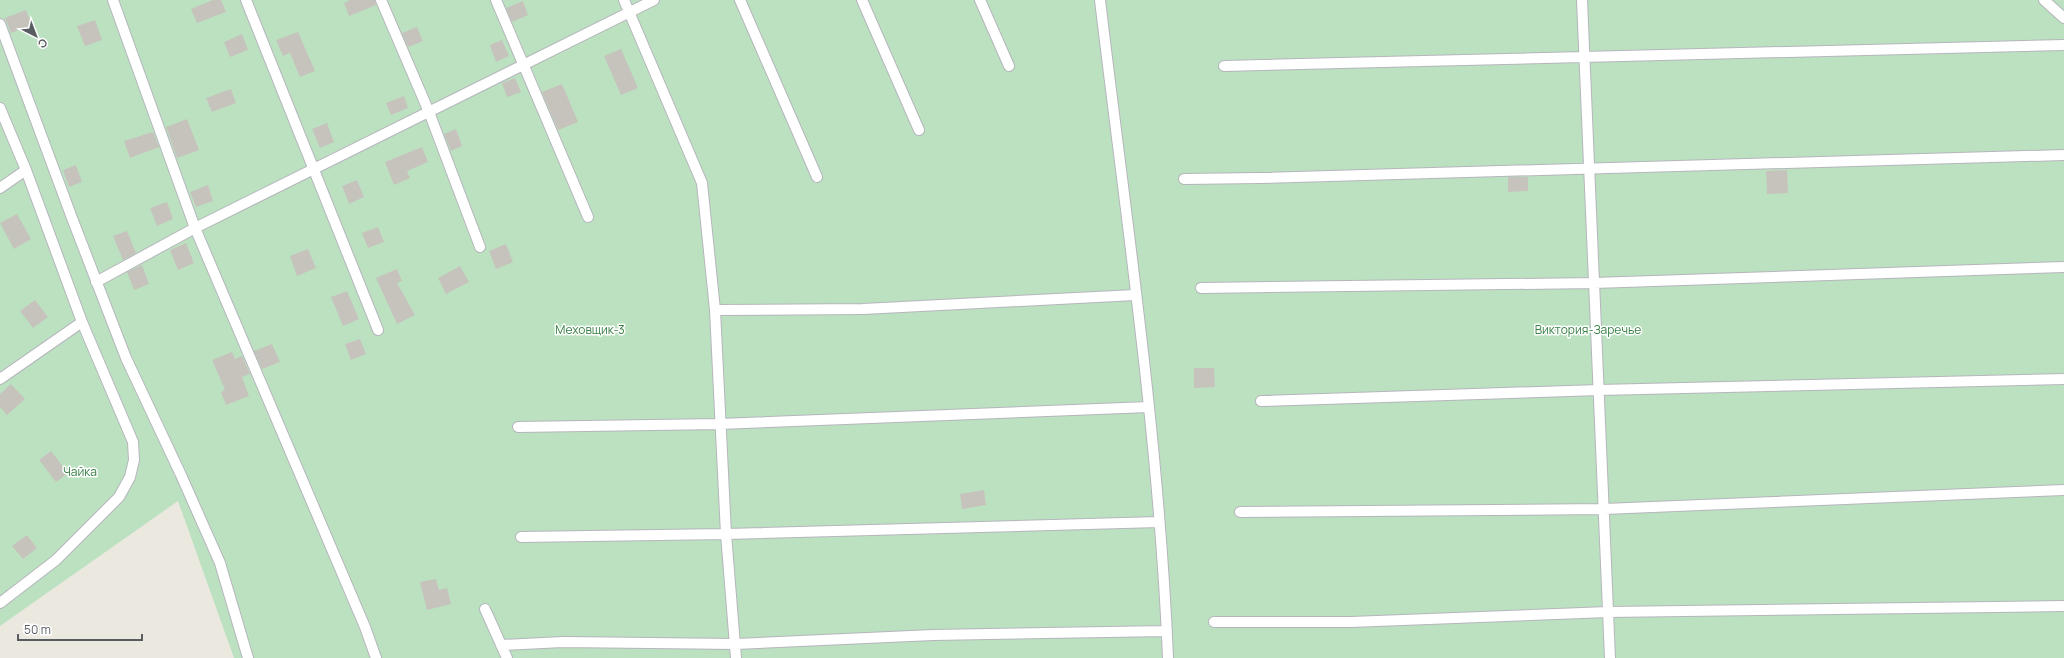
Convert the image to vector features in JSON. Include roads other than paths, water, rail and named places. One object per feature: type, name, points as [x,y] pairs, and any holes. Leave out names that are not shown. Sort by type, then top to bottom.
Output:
[{"type":"lane","points":[[113,0],[195,228],[365,627],[376,658]]},
{"type":"lane","points":[[246,0],[378,330]]},
{"type":"lane","points":[[381,0],[430,112],[480,246]]},
{"type":"lane","points":[[496,0],[588,217]]},
{"type":"lane","points":[[624,0],[702,183],[715,310],[726,534],[736,658]]},
{"type":"lane","points":[[96,282],[195,228],[654,0]]},
{"type":"lane","points":[[740,0],[817,177]]},
{"type":"lane","points":[[862,0],[919,130]]},
{"type":"lane","points":[[980,0],[1009,66]]},
{"type":"lane","points":[[1100,0],[1149,407],[1159,522],[1168,658]]},
{"type":"lane","points":[[1582,0],[1610,658]]},
{"type":"lane","points":[[2044,0],[2064,18]]},
{"type":"lane","points":[[0,24],[96,282],[126,358],[181,475],[220,563],[248,658]]},
{"type":"lane","points":[[1224,66],[2064,46]]},
{"type":"lane","points":[[0,108],[26,170],[82,322],[133,442],[134,460],[130,477],[119,497],[56,560],[0,603]]},
{"type":"lane","points":[[1184,178],[1259,178],[1590,167],[2064,155]]},
{"type":"lane","points":[[0,188],[26,170]]},
{"type":"lane","points":[[1201,288],[1594,283],[2064,267]]},
{"type":"lane","points":[[715,310],[863,309],[1135,295]]},
{"type":"lane","points":[[0,379],[82,322]]},
{"type":"lane","points":[[1261,401],[1599,390],[2064,379]]},
{"type":"lane","points":[[518,427],[720,424],[1149,407]]},
{"type":"lane","points":[[1240,512],[1604,509],[2064,490]]},
{"type":"lane","points":[[521,537],[726,534],[1159,522]]},
{"type":"lane","points":[[1214,622],[1351,622],[1608,612],[2064,606]]},
{"type":"lane","points":[[485,609],[507,658]]},
{"type":"lane","points":[[501,645],[563,642],[736,644],[933,635],[1167,631]]},
{"type":"park label","name":"Меховщик-3","points":[[590,329]]},
{"type":"park label","name":"Виктория-Заречье","points":[[1588,329]]},
{"type":"park label","name":"Чайка","points":[[80,471]]}]
